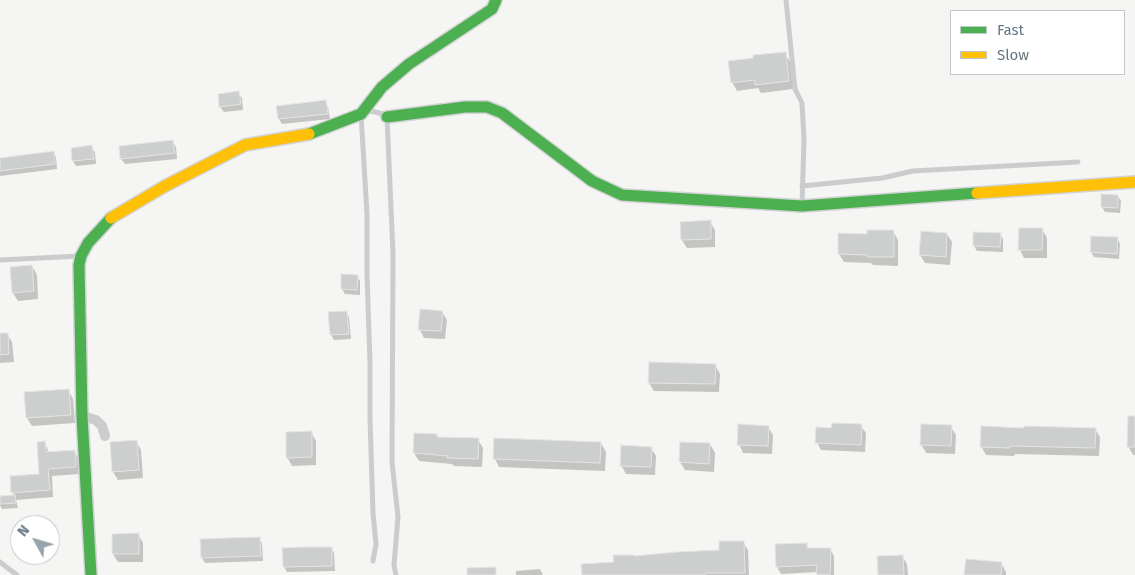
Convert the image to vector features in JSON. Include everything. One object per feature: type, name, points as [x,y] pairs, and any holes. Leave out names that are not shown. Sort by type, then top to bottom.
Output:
[{"type":"street","points":[[91,575],[82,416],[79,265],[88,242],[110,218],[165,186],[245,144],[308,134],[361,114],[382,87],[409,64],[492,9],[496,0]]},
{"type":"street","points":[[387,117],[466,106],[487,107],[502,113],[592,181],[622,195],[802,206],[1135,182]]},
{"type":"street","points":[[82,416],[96,420],[102,426],[106,436]]},
{"type":"lane","points":[[786,0],[795,89],[802,103],[804,138],[802,206]]},
{"type":"lane","points":[[373,561],[376,544],[370,418],[367,214],[361,114],[371,111],[387,117],[394,254],[392,462],[398,517],[394,565],[396,575]]},
{"type":"lane","points":[[802,186],[882,178],[913,171],[1078,162]]},
{"type":"lane","points":[[0,260],[81,256]]},
{"type":"lane","points":[[0,562],[17,575]]},
{"type":"building","points":[[786,52],[789,81],[755,85],[755,80],[731,83],[728,61],[753,58],[753,55]]},
{"type":"building","points":[[239,91],[241,104],[219,107],[218,94]]},
{"type":"building","points":[[326,100],[328,114],[278,119],[276,106]]},
{"type":"building","points":[[173,140],[175,153],[120,159],[119,146]]},
{"type":"building","points":[[92,145],[94,159],[72,161],[71,148]]},
{"type":"building","points":[[54,151],[55,164],[0,171],[0,158]]},
{"type":"building","points":[[1101,194],[1118,195],[1118,208],[1101,207]]},
{"type":"building","points":[[711,220],[711,239],[681,240],[680,222]]},
{"type":"building","points":[[1019,228],[1043,228],[1042,250],[1018,250]]},
{"type":"building","points":[[867,230],[894,230],[894,257],[838,254],[838,233],[867,234]]},
{"type":"building","points":[[921,231],[947,233],[946,257],[919,255]]},
{"type":"building","points":[[973,232],[1001,233],[1000,247],[973,246]]},
{"type":"building","points":[[1091,236],[1118,237],[1117,254],[1090,252]]},
{"type":"building","points":[[32,265],[34,291],[12,293],[10,267]]},
{"type":"building","points":[[341,274],[358,275],[357,290],[341,289]]},
{"type":"building","points":[[420,309],[443,311],[441,331],[418,330]]},
{"type":"building","points":[[347,311],[349,334],[330,335],[328,312]]},
{"type":"building","points":[[0,333],[8,333],[9,354],[0,355]]},
{"type":"building","points":[[649,362],[716,364],[715,384],[648,383]]},
{"type":"building","points":[[69,389],[71,415],[26,418],[24,392]]},
{"type":"building","points":[[1128,416],[1135,416],[1135,447],[1127,447]]},
{"type":"building","points":[[832,423],[862,424],[861,445],[815,443],[816,427],[831,428]]},
{"type":"building","points":[[738,424],[769,426],[768,446],[737,445]]},
{"type":"building","points":[[921,424],[952,425],[951,446],[920,445]]},
{"type":"building","points":[[981,426],[1096,428],[1095,448],[980,447]]},
{"type":"building","points":[[312,431],[312,457],[286,458],[286,432]]},
{"type":"building","points":[[414,433],[437,434],[437,437],[479,438],[478,459],[447,458],[448,456],[413,453]]},
{"type":"building","points":[[494,438],[601,442],[600,463],[493,459]]},
{"type":"building","points":[[137,440],[139,470],[112,472],[110,442]]},
{"type":"building","points":[[45,441],[46,452],[75,450],[76,467],[48,469],[50,490],[11,493],[10,476],[39,474],[37,442]]},
{"type":"building","points":[[680,442],[710,443],[709,464],[679,462]]},
{"type":"building","points":[[621,445],[652,447],[651,467],[620,466]]},
{"type":"building","points":[[15,495],[16,503],[0,504],[0,496]]},
{"type":"building","points":[[139,533],[139,554],[112,554],[112,534]]},
{"type":"building","points":[[260,537],[261,556],[201,558],[200,539]]},
{"type":"building","points":[[719,541],[744,541],[745,573],[706,573],[706,575],[582,575],[581,564],[614,562],[613,555],[634,556],[719,550]]},
{"type":"building","points":[[807,543],[807,548],[831,548],[830,575],[816,574],[817,565],[776,567],[775,544]]},
{"type":"building","points":[[332,547],[332,566],[283,567],[282,548]]},
{"type":"building","points":[[903,555],[904,575],[878,575],[877,556]]},
{"type":"building","points":[[966,559],[1002,562],[1001,575],[964,575]]},
{"type":"building","points":[[496,567],[496,575],[467,575],[467,568]]},
{"type":"traffic: fast","points":[[309,134],[361,114],[382,87],[409,64],[492,9],[496,0]]},
{"type":"traffic: fast","points":[[387,117],[465,107],[487,107],[502,113],[592,181],[622,195],[802,206],[977,193]]},
{"type":"traffic: fast","points":[[91,575],[82,416],[79,265],[81,256],[88,243],[111,218]]},
{"type":"traffic: slow","points":[[111,218],[165,186],[245,145],[309,134]]},
{"type":"traffic: slow","points":[[977,193],[1135,182]]}]
